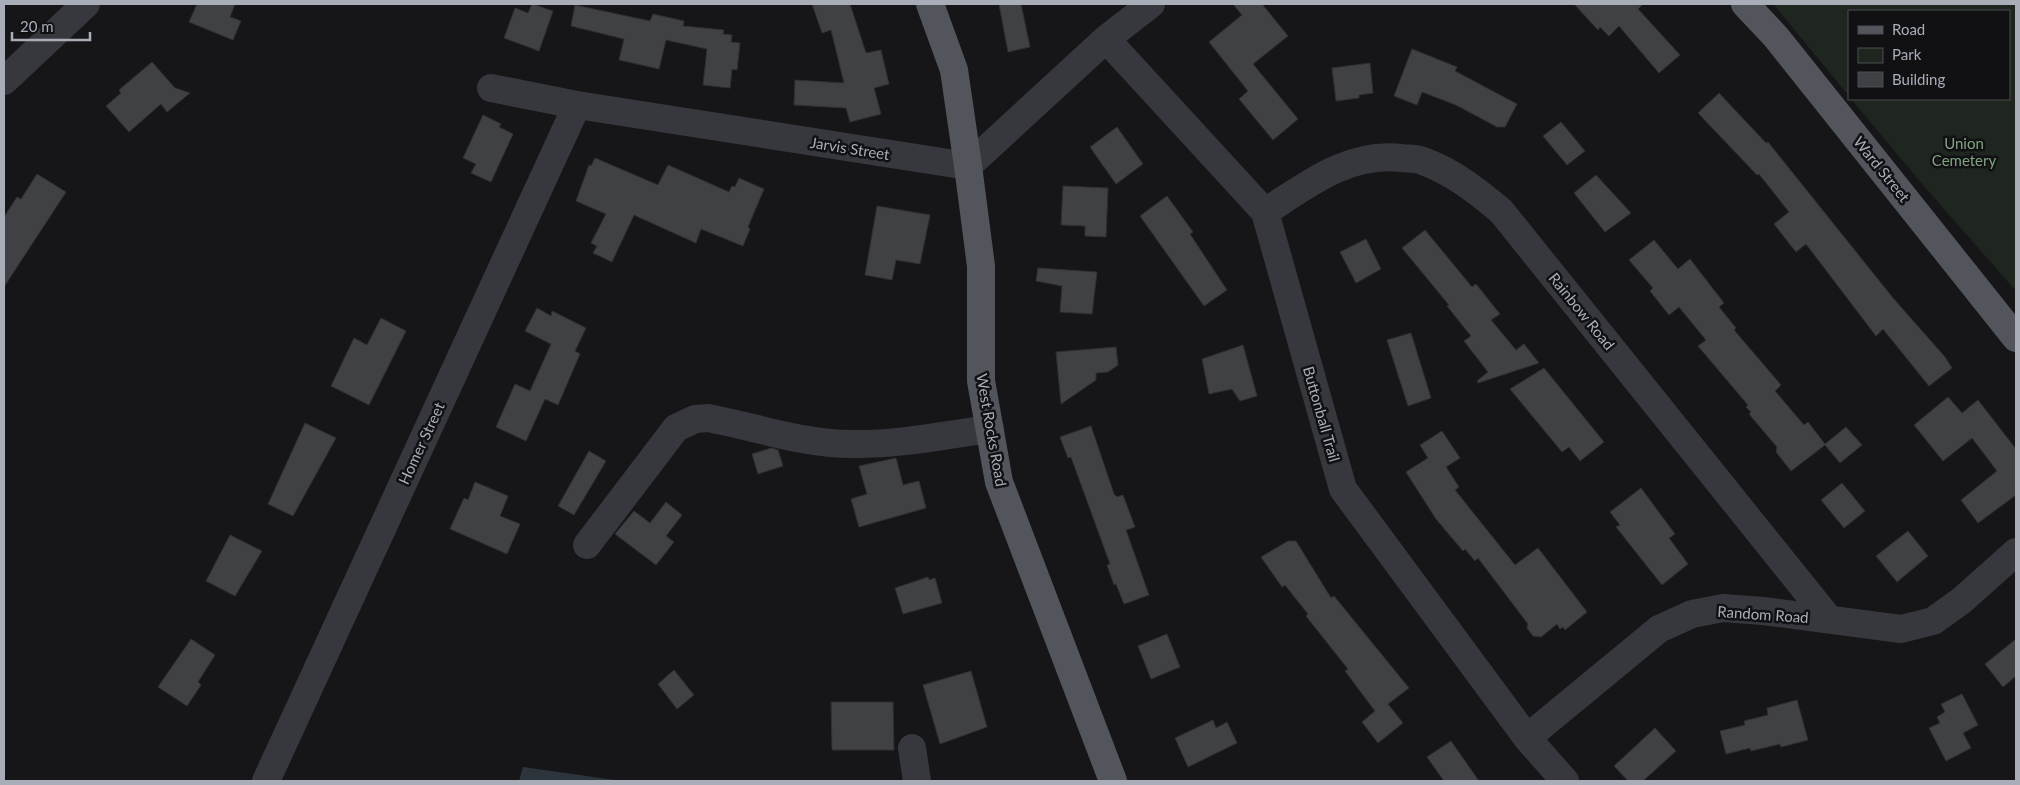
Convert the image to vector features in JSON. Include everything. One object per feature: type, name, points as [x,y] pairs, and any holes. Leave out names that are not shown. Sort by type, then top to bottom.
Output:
[{"type":"main road","name":"West Rocks Road","points":[[930,4],[954,70],[968,166],[981,266],[981,381],[999,482],[1113,781]]},
{"type":"main road","name":"Ward Street","points":[[1745,4],[1782,45],[2016,338]]},
{"type":"street","points":[[4,81],[86,4]]},
{"type":"street","points":[[968,166],[1106,38],[1151,4]]},
{"type":"street","name":"Buttonball Trail","points":[[1106,38],[1265,212],[1343,490],[1527,738],[1565,781]]},
{"type":"street","name":"Jarvis Street","points":[[491,88],[577,105],[968,166]]},
{"type":"street","name":"Homer Street","points":[[266,781],[577,105]]},
{"type":"street","name":"Rainbow Road","points":[[1265,212],[1345,164],[1380,156],[1422,160],[1466,182],[1501,211],[1829,619]]},
{"type":"street","points":[[587,545],[676,428],[695,419],[708,418],[819,441],[851,444],[892,442],[990,429]]},
{"type":"street","name":"Random Road","points":[[1527,738],[1659,629],[1692,614],[1723,608],[1901,629],[1933,621],[1961,601],[2016,552]]},
{"type":"street","points":[[912,748],[917,781]]},
{"type":"green space","name":"Union Cemetery","points":[[1773,4],[2016,4],[2016,291],[1852,100],[2010,100],[2010,10],[1848,10],[1848,95]]},
{"type":"shaded area","points":[[523,767],[622,781],[519,781]]},
{"type":"building","points":[[197,4],[235,4],[230,17],[241,21],[233,40],[189,22]]},
{"type":"building","points":[[532,4],[553,11],[539,51],[504,38],[515,8],[528,13]]},
{"type":"building","points":[[812,4],[850,4],[866,53],[881,50],[889,84],[874,88],[881,114],[850,122],[846,108],[794,105],[795,80],[844,83],[831,30],[822,33]]},
{"type":"building","points":[[999,4],[1021,4],[1030,47],[1008,52]]},
{"type":"building","points":[[1233,4],[1262,4],[1288,36],[1253,64],[1298,119],[1273,140],[1239,99],[1248,91],[1209,42],[1242,15]]},
{"type":"building","points":[[1574,4],[1643,4],[1638,9],[1680,55],[1659,73],[1619,26],[1609,36],[1600,27],[1598,30]]},
{"type":"building","points":[[575,5],[650,21],[653,14],[684,21],[683,26],[724,30],[723,34],[732,35],[731,42],[740,43],[737,70],[732,69],[730,88],[703,85],[707,49],[666,40],[659,69],[619,60],[624,39],[571,26]]},
{"type":"building","points":[[1412,49],[1457,67],[1455,71],[1517,104],[1505,127],[1497,127],[1456,105],[1422,92],[1417,105],[1394,96]]},
{"type":"building","points":[[152,62],[175,88],[190,93],[167,112],[161,104],[129,132],[106,106],[121,93],[119,90]]},
{"type":"building","points":[[1370,63],[1373,93],[1359,95],[1359,98],[1336,101],[1332,68]]},
{"type":"building","points":[[1719,93],[1766,143],[1768,142],[1893,298],[1945,357],[1952,368],[1929,386],[1883,329],[1876,336],[1806,244],[1796,252],[1774,224],[1789,212],[1759,174],[1757,175],[1698,113]]},
{"type":"building","points":[[483,115],[501,124],[499,127],[513,134],[491,182],[471,173],[476,164],[463,158]]},
{"type":"building","points":[[1561,122],[1585,151],[1567,165],[1543,136]]},
{"type":"building","points":[[1117,127],[1143,164],[1116,184],[1090,147]]},
{"type":"building","points":[[595,158],[658,185],[668,165],[729,192],[732,186],[735,187],[739,178],[764,189],[748,227],[750,229],[743,246],[701,229],[696,243],[634,215],[612,262],[593,253],[597,246],[591,243],[606,214],[576,201],[589,165],[591,166]]},
{"type":"building","points":[[37,174],[66,192],[4,287],[4,217],[17,197],[21,199]]},
{"type":"building","points":[[1596,175],[1631,213],[1605,232],[1574,193]]},
{"type":"building","points":[[1063,186],[1108,188],[1106,237],[1085,236],[1085,226],[1061,225]]},
{"type":"building","points":[[1167,196],[1193,232],[1190,234],[1227,290],[1204,306],[1140,216]]},
{"type":"building","points":[[877,206],[930,215],[920,264],[896,260],[892,280],[865,275]]},
{"type":"building","points":[[1425,230],[1472,287],[1476,284],[1500,314],[1491,320],[1516,350],[1524,344],[1539,363],[1478,383],[1477,381],[1488,372],[1464,341],[1471,336],[1447,306],[1449,305],[1402,248]]},
{"type":"building","points":[[1366,239],[1381,269],[1356,283],[1340,252]]},
{"type":"building","points":[[1654,240],[1678,269],[1690,259],[1724,303],[1719,307],[1736,328],[1734,330],[1781,385],[1775,391],[1804,425],[1808,422],[1825,444],[1846,427],[1862,445],[1840,463],[1825,445],[1791,471],[1776,452],[1777,447],[1749,414],[1751,412],[1746,407],[1748,405],[1698,346],[1706,340],[1679,307],[1669,315],[1650,291],[1653,288],[1629,260]]},
{"type":"building","points":[[1038,268],[1097,272],[1092,314],[1060,312],[1062,286],[1036,281]]},
{"type":"building","points":[[537,308],[551,316],[552,311],[586,328],[575,351],[580,354],[558,405],[545,399],[526,441],[496,427],[515,384],[530,391],[551,344],[525,331]]},
{"type":"building","points":[[381,318],[406,331],[369,405],[331,386],[354,338],[367,345]]},
{"type":"building","points":[[1411,333],[1431,398],[1408,406],[1387,340]]},
{"type":"building","points":[[1243,345],[1257,396],[1240,401],[1232,389],[1209,394],[1202,359]]},
{"type":"building","points":[[1116,347],[1118,365],[1108,372],[1096,373],[1096,380],[1061,404],[1056,352]]},
{"type":"building","points":[[1544,368],[1604,442],[1580,461],[1569,447],[1562,452],[1510,389]]},
{"type":"building","points":[[1948,397],[1962,413],[1978,400],[2016,449],[2016,495],[1978,523],[1961,500],[1997,471],[1972,438],[1943,461],[1914,425]]},
{"type":"building","points":[[305,423],[336,438],[293,516],[268,504]]},
{"type":"building","points":[[1091,426],[1114,494],[1117,497],[1123,495],[1135,527],[1126,530],[1149,595],[1124,604],[1116,584],[1114,585],[1107,565],[1110,564],[1071,457],[1068,458],[1060,437]]},
{"type":"building","points":[[1442,431],[1460,458],[1446,467],[1459,487],[1455,490],[1515,565],[1538,548],[1587,612],[1565,630],[1563,627],[1560,629],[1557,624],[1541,637],[1533,636],[1527,628],[1528,624],[1478,558],[1475,561],[1465,549],[1463,551],[1436,519],[1406,472],[1428,458],[1420,445]]},
{"type":"building","points":[[771,448],[778,450],[783,466],[758,474],[752,454]]},
{"type":"building","points":[[589,451],[606,461],[574,515],[558,506]]},
{"type":"building","points":[[896,458],[903,485],[919,481],[926,508],[859,527],[851,499],[867,494],[859,466]]},
{"type":"building","points":[[475,482],[508,496],[500,516],[520,524],[507,554],[450,529],[464,498],[468,500]]},
{"type":"building","points":[[1842,483],[1865,511],[1844,528],[1821,500]]},
{"type":"building","points":[[1641,488],[1675,534],[1669,538],[1688,564],[1662,585],[1616,527],[1620,525],[1610,512]]},
{"type":"building","points":[[666,502],[682,515],[666,536],[674,542],[656,565],[615,534],[634,511],[650,523]]},
{"type":"building","points":[[1908,531],[1928,556],[1897,582],[1876,556]]},
{"type":"building","points":[[230,535],[262,551],[235,596],[206,581]]},
{"type":"building","points":[[1288,541],[1296,541],[1331,598],[1334,596],[1409,688],[1388,704],[1403,723],[1378,743],[1362,722],[1375,711],[1345,671],[1348,669],[1306,616],[1308,614],[1285,585],[1282,587],[1261,557]]},
{"type":"building","points":[[928,577],[929,580],[935,578],[942,603],[903,614],[895,588]]},
{"type":"building","points":[[1167,634],[1180,667],[1151,679],[1138,646]]},
{"type":"building","points":[[191,639],[215,655],[198,682],[201,685],[187,706],[158,687]]},
{"type":"building","points":[[2016,639],[2016,676],[2003,687],[1985,664]]},
{"type":"building","points":[[674,670],[694,695],[677,709],[658,684]]},
{"type":"building","points":[[971,671],[987,727],[940,744],[923,685]]},
{"type":"building","points":[[1962,694],[1978,725],[1963,733],[1971,748],[1946,761],[1929,728],[1940,723],[1937,717],[1945,712],[1941,704]]},
{"type":"building","points":[[1797,700],[1808,740],[1781,747],[1780,744],[1751,751],[1750,748],[1726,754],[1720,731],[1745,725],[1744,721],[1768,715],[1767,708]]},
{"type":"building","points":[[831,702],[893,702],[894,750],[832,750]]},
{"type":"building","points":[[1213,720],[1216,728],[1227,722],[1237,743],[1188,767],[1175,738]]},
{"type":"building","points":[[1655,728],[1676,751],[1643,781],[1628,781],[1614,766]]},
{"type":"building","points":[[1451,741],[1479,781],[1444,781],[1427,757]]}]
